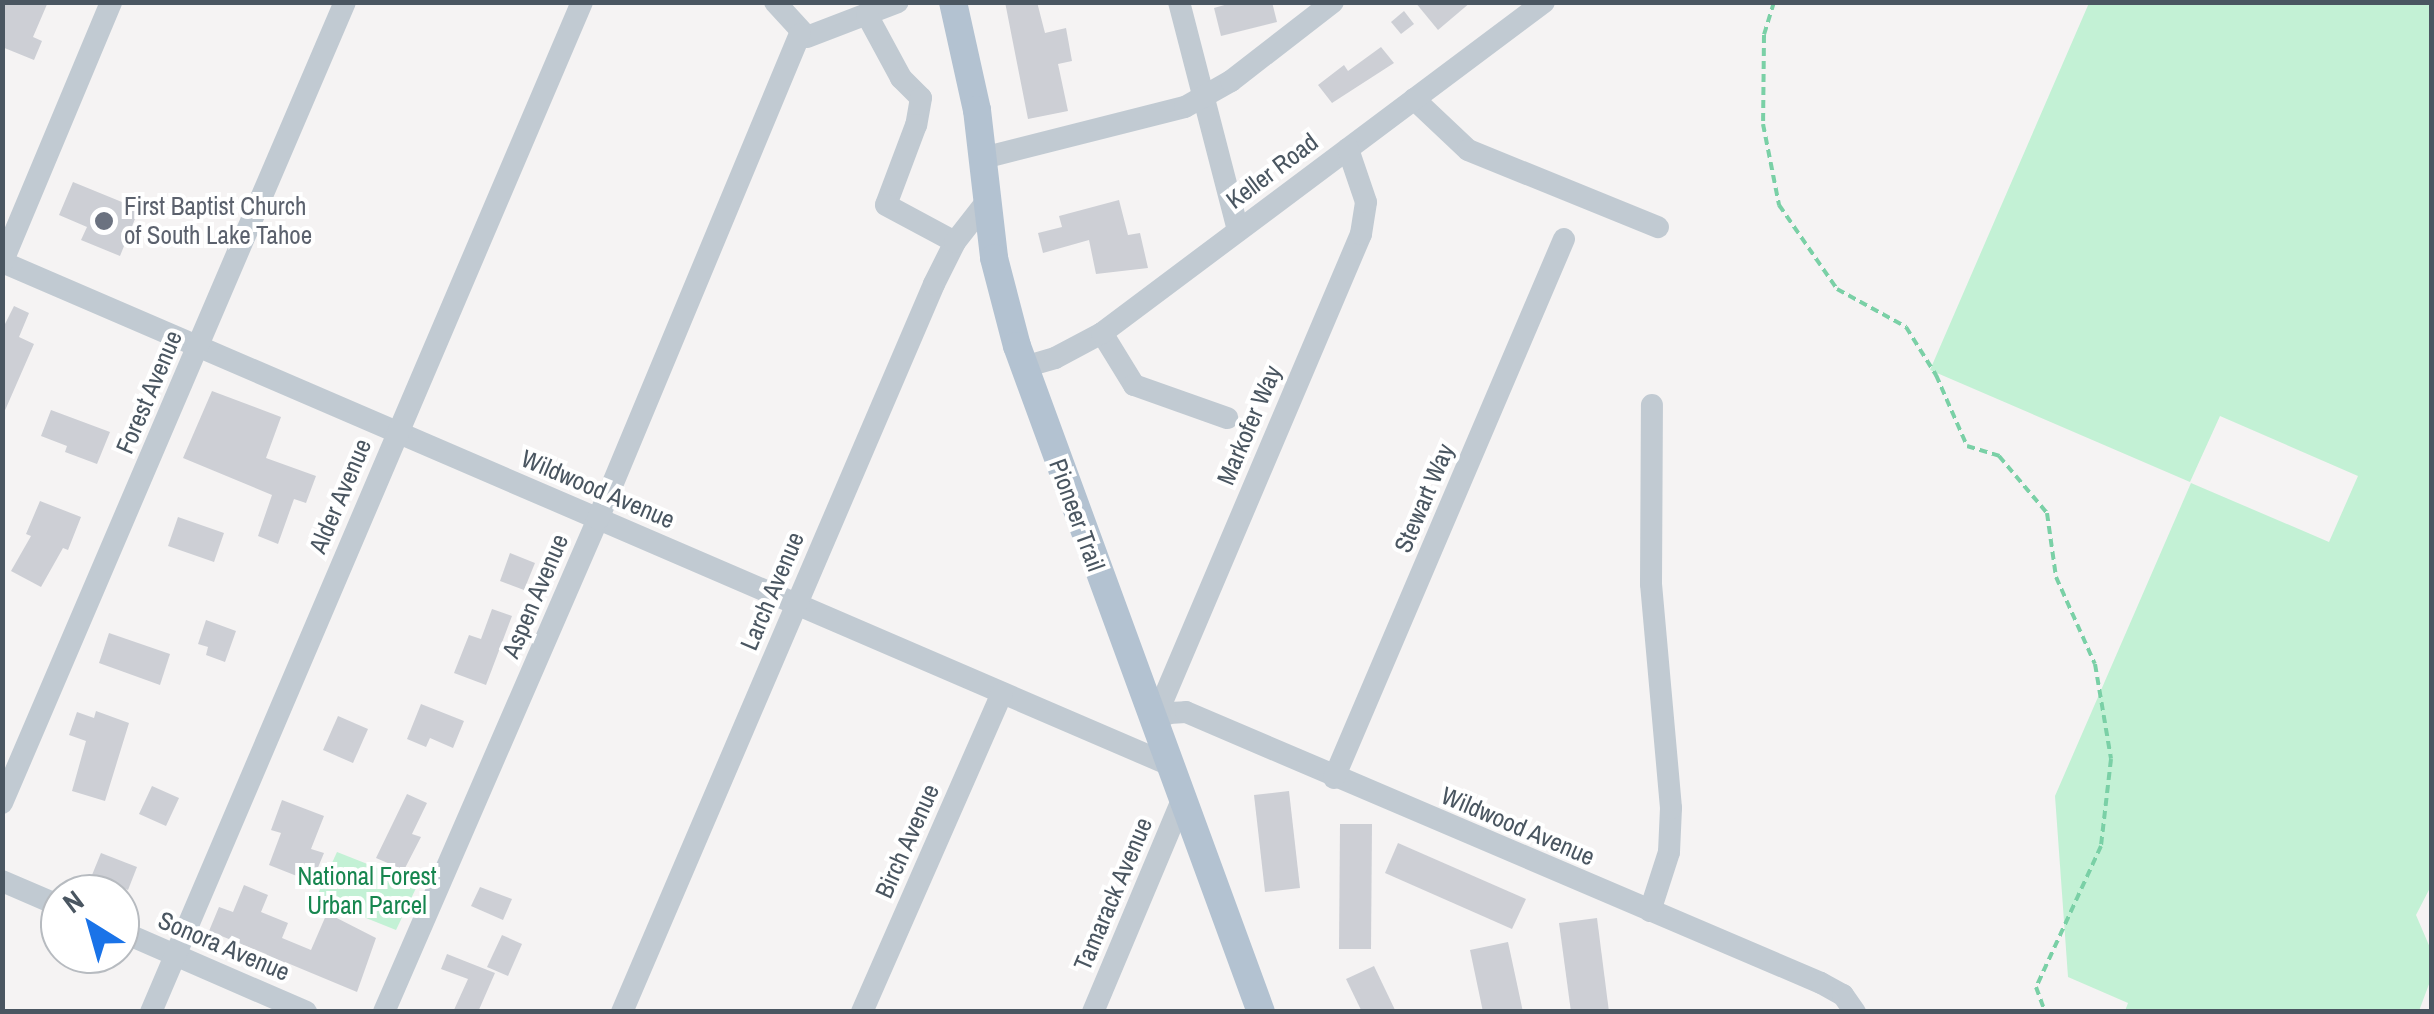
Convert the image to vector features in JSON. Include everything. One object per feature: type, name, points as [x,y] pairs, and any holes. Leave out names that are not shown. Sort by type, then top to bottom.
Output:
[{"type":"main road","name":"Pioneer Trail","points":[[953,2],[983,158],[994,258],[1024,367],[1261,1012]]},
{"type":"street","points":[[3,263],[111,2]]},
{"type":"street","name":"Forest Avenue","points":[[2,803],[345,2]]},
{"type":"street","name":"Alder Avenue","points":[[151,1012],[582,2]]},
{"type":"street","points":[[775,2],[800,34],[816,36],[898,2]]},
{"type":"street","points":[[1179,2],[1238,230]]},
{"type":"street","points":[[983,158],[1185,107],[1204,98],[1333,2]]},
{"type":"street","name":"Keller Road","points":[[1024,367],[1055,358],[1102,332],[1544,2]]},
{"type":"street","points":[[868,15],[902,78],[921,98],[916,125],[886,205],[955,242]]},
{"type":"street","name":"Aspen Avenue","points":[[384,1012],[598,519],[800,34]]},
{"type":"street","points":[[1414,99],[1468,150],[1658,227]]},
{"type":"street","name":"Markofer Way","points":[[1154,721],[1361,234],[1366,202],[1348,148]]},
{"type":"street","name":"Larch Avenue","points":[[622,1012],[955,242],[987,201]]},
{"type":"street","name":"Stewart Way","points":[[1334,778],[1564,239]]},
{"type":"street","name":"Wildwood Avenue","points":[[3,263],[1172,766]]},
{"type":"street","points":[[1102,332],[1134,386],[1227,418]]},
{"type":"street","points":[[1650,912],[1670,852],[1671,808],[1651,584],[1652,406]]},
{"type":"street","name":"Birch Avenue","points":[[862,1012],[1002,693]]},
{"type":"street","name":"Wildwood Avenue","points":[[1154,721],[1169,713],[1186,712],[1821,984],[1843,995],[1855,1011]]},
{"type":"street","name":"Tamarack Avenue","points":[[1092,1012],[1183,798]]},
{"type":"street","points":[[2,881],[40,897]]},
{"type":"street","name":"Sonora Avenue","points":[[140,940],[306,1012]]},
{"type":"path","points":[[1774,2],[1764,36],[1763,124],[1779,205],[1837,290],[1906,327],[1936,375],[1967,446],[1999,456],[2046,514],[2056,577],[2094,664],[2111,759],[2101,846],[2036,987],[2045,1012]]},
{"type":"green space","points":[[2089,3],[2431,3],[2432,884],[2416,915],[2431,950],[2432,976],[2419,1011],[2125,1011],[2128,1003],[2068,977],[2055,796],[2191,483],[2329,542],[2358,476],[2220,416],[2190,482],[1930,370]]},
{"type":"green space","name":"National Forest Urban Parcel","points":[[337,852],[418,884],[396,930],[316,898]]},
{"type":"building","points":[[2,2],[48,2],[33,37],[42,41],[34,60],[2,47]]},
{"type":"building","points":[[1005,2],[1037,2],[1045,33],[1066,28],[1072,61],[1058,64],[1068,111],[1028,119]]},
{"type":"building","points":[[1235,2],[1272,2],[1277,22],[1221,36],[1214,8]]},
{"type":"building","points":[[1415,2],[1471,2],[1438,30]]},
{"type":"building","points":[[1404,11],[1414,24],[1401,34],[1391,22]]},
{"type":"building","points":[[1381,47],[1394,63],[1332,103],[1318,85],[1344,65],[1348,71]]},
{"type":"building","name":"First Baptist Church of South Lake Tahoe","points":[[73,182],[139,209],[120,256],[81,240],[87,227],[59,215]]},
{"type":"building","points":[[1119,200],[1128,235],[1140,233],[1148,268],[1096,274],[1089,240],[1043,253],[1038,233],[1062,227],[1059,216]]},
{"type":"building","points":[[14,306],[29,313],[19,337],[34,344],[3,415],[2,330]]},
{"type":"building","points":[[212,391],[281,417],[266,458],[316,476],[306,503],[294,499],[278,544],[258,536],[272,495],[183,458]]},
{"type":"building","points":[[51,410],[110,432],[97,464],[65,452],[67,446],[41,436]]},
{"type":"building","points":[[40,501],[81,517],[68,550],[63,548],[41,587],[11,571],[31,536],[26,534]]},
{"type":"building","points":[[178,517],[224,533],[214,562],[168,546]]},
{"type":"building","points":[[510,553],[535,563],[524,590],[500,581]]},
{"type":"building","points":[[492,609],[512,616],[486,685],[454,673],[469,635],[481,639]]},
{"type":"building","points":[[206,620],[236,631],[225,662],[206,655],[208,647],[198,644]]},
{"type":"building","points":[[109,633],[170,654],[160,685],[99,663]]},
{"type":"building","points":[[421,704],[464,721],[453,748],[430,738],[426,747],[407,739]]},
{"type":"building","points":[[96,711],[129,723],[105,801],[72,791],[86,741],[69,735],[77,712],[94,718]]},
{"type":"building","points":[[338,716],[368,729],[353,763],[323,750]]},
{"type":"building","points":[[152,786],[179,798],[166,826],[139,814]]},
{"type":"building","points":[[1289,791],[1300,888],[1265,892],[1254,795]]},
{"type":"building","points":[[407,794],[427,803],[412,834],[421,837],[404,870],[376,858]]},
{"type":"building","points":[[282,800],[324,816],[311,849],[324,853],[312,882],[269,865],[281,833],[271,830]]},
{"type":"building","points":[[1340,824],[1372,824],[1371,949],[1339,949]]},
{"type":"building","points":[[1398,843],[1526,899],[1512,929],[1385,873]]},
{"type":"building","points":[[101,853],[137,867],[134,874],[92,874]]},
{"type":"building","points":[[244,885],[268,895],[261,912],[288,923],[282,938],[311,950],[327,913],[376,938],[357,992],[285,962],[281,971],[262,963],[266,954],[209,931],[219,907],[233,912]]},
{"type":"building","points":[[480,887],[512,899],[503,920],[471,906]]},
{"type":"building","points":[[1597,918],[1609,1012],[1571,1012],[1559,923]]},
{"type":"building","points":[[502,935],[522,944],[508,976],[487,967]]},
{"type":"building","points":[[1508,942],[1523,1012],[1483,1012],[1470,950]]},
{"type":"building","points":[[447,954],[495,973],[478,1012],[453,1012],[468,979],[441,969]]},
{"type":"building","points":[[1374,966],[1396,1012],[1362,1012],[1346,979]]},
{"type":"place","name":"First Baptist Church of South Lake Tahoe","points":[[104,221]]}]
